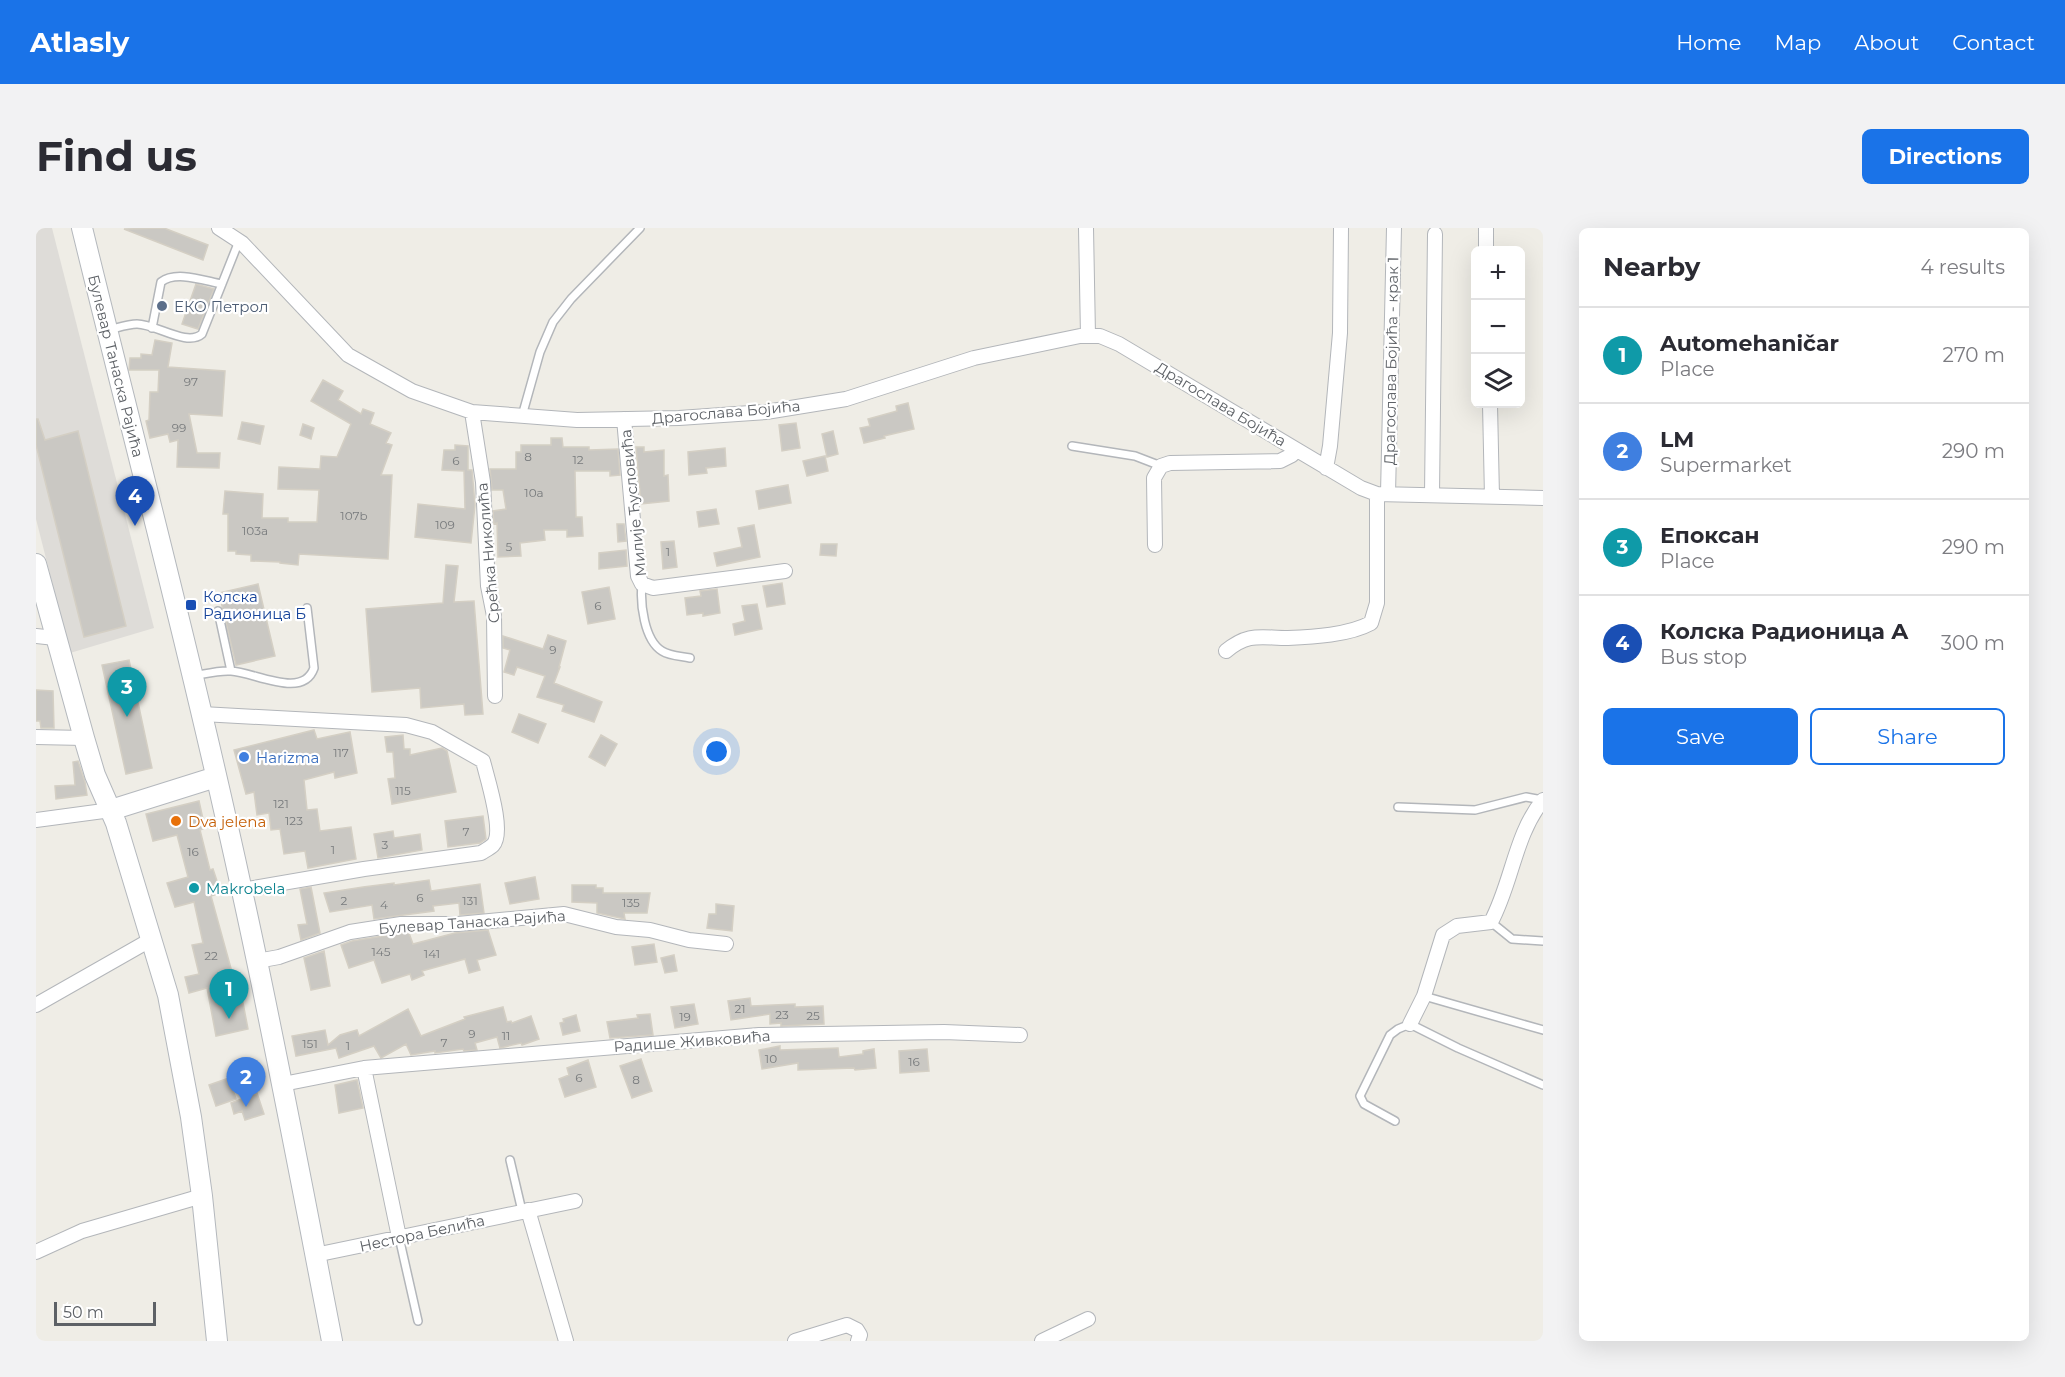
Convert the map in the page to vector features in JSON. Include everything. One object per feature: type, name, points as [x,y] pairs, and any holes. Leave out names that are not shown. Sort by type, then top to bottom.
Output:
[{"type":"main road","name":"Булевар Танаска Рајића","points":[[82,228],[202,714],[242,890],[283,1084],[332,1341]]},
{"type":"main road","points":[[36,564],[45,637],[84,738],[95,775],[111,810],[171,1006],[191,1117],[202,1196],[217,1341]]},
{"type":"main road","points":[[111,810],[216,777]]},
{"type":"street","name":"Драгослава Бојића","points":[[219,228],[239,241],[348,355],[412,391],[472,412],[577,420],[679,418],[766,412],[846,399],[974,358],[1088,336],[1100,336],[1119,344],[1361,488],[1383,494],[1543,498]]},
{"type":"street","points":[[1086,228],[1088,336]]},
{"type":"street","points":[[1326,468],[1340,333],[1341,228]]},
{"type":"street","name":"Драгослава Бојића - крак 1","points":[[1383,494],[1394,228]]},
{"type":"street","points":[[1486,228],[1486,246]]},
{"type":"street","points":[[1432,495],[1436,234]]},
{"type":"street","points":[[1490,408],[1492,497]]},
{"type":"street","name":"Срећка Николића","points":[[472,412],[483,482],[488,586],[494,616],[495,696]]},
{"type":"street","name":"Милије Ћусловића","points":[[624,419],[638,576],[642,584],[653,588],[785,571]]},
{"type":"street","name":"Драгослава Бојића","points":[[1161,466],[1170,463],[1280,460],[1292,455],[1296,450]]},
{"type":"street","points":[[1155,545],[1154,478],[1157,469],[1161,466]]},
{"type":"street","points":[[1226,651],[1238,641],[1254,637],[1289,638],[1357,630],[1371,623],[1377,603],[1383,494]]},
{"type":"street","points":[[202,714],[406,725],[432,732],[483,761],[496,808],[497,836],[494,844],[481,853],[364,869],[242,890]]},
{"type":"street","points":[[36,736],[84,738]]},
{"type":"street","points":[[1410,1024],[1424,996],[1443,935],[1457,926],[1491,922],[1503,896],[1529,817],[1543,800]]},
{"type":"street","points":[[36,820],[111,810]]},
{"type":"street","name":"Булевар Танаска Рајића","points":[[257,961],[279,957],[350,932],[400,924],[458,924],[564,914],[616,927],[650,930],[689,940],[726,944]]},
{"type":"street","points":[[36,1005],[152,939]]},
{"type":"street","name":"Радише Живковића","points":[[283,1084],[364,1068],[759,1035],[944,1032],[1020,1035]]},
{"type":"street","points":[[364,1068],[399,1237]]},
{"type":"street","points":[[36,1252],[82,1232],[202,1196]]},
{"type":"street","name":"Нестора Белића","points":[[315,1255],[575,1201]]},
{"type":"street","points":[[525,1211],[566,1341]]},
{"type":"street","points":[[1042,1341],[1088,1319]]},
{"type":"street","points":[[795,1341],[847,1325],[857,1329],[860,1335],[858,1341]]},
{"type":"lane","points":[[522,416],[540,352],[553,322],[571,299],[640,228]]},
{"type":"lane","points":[[107,330],[138,324],[189,339],[198,338],[202,334],[239,241]]},
{"type":"lane","points":[[152,328],[161,282],[164,279],[173,276],[222,284]]},
{"type":"lane","points":[[1072,446],[1136,456],[1161,466]]},
{"type":"lane","points":[[642,584],[640,597],[644,617],[654,644],[667,654],[690,658]]},
{"type":"lane","points":[[192,676],[231,671],[288,684],[308,677],[314,668],[307,608]]},
{"type":"lane","points":[[218,612],[231,671]]},
{"type":"lane","points":[[1398,807],[1475,810],[1526,797],[1543,800]]},
{"type":"lane","points":[[1491,922],[1512,939],[1543,941]]},
{"type":"lane","points":[[1424,996],[1543,1029]]},
{"type":"lane","points":[[1395,1121],[1364,1104],[1360,1096],[1390,1035],[1410,1024],[1458,1048],[1543,1085]]},
{"type":"lane","points":[[510,1160],[525,1211]]},
{"type":"lane","points":[[399,1237],[418,1321]]},
{"type":"shaded area","points":[[36,228],[52,228],[154,628],[70,653],[36,519]]},
{"type":"building","points":[[164,228],[208,245],[203,260],[124,229]]},
{"type":"building","points":[[196,284],[214,289],[198,329],[182,324]]},
{"type":"building","points":[[155,340],[172,343],[168,367],[225,371],[222,416],[189,414],[197,453],[220,453],[219,468],[177,467],[178,440],[170,442],[168,434],[150,438],[146,421],[149,420],[150,392],[158,392],[159,370],[129,370],[130,358],[141,358],[141,354],[152,355]]},
{"type":"building","points":[[323,380],[343,391],[338,400],[361,414],[363,409],[374,413],[370,424],[391,433],[386,443],[392,445],[381,475],[392,475],[388,559],[299,554],[298,565],[251,561],[251,555],[228,551],[228,514],[223,514],[225,491],[263,494],[262,518],[288,518],[288,522],[317,522],[319,490],[278,489],[279,467],[320,469],[321,456],[337,457],[351,424],[311,401]]},
{"type":"building","points":[[908,403],[914,429],[864,443],[860,428],[870,426],[868,419],[897,411],[896,406]]},
{"type":"building","points":[[36,419],[38,419],[45,440],[78,431],[126,626],[84,637],[36,445]]},
{"type":"building","points":[[242,422],[264,426],[260,444],[238,439]]},
{"type":"building","points":[[796,423],[800,448],[782,451],[779,425]]},
{"type":"building","points":[[303,424],[314,428],[311,439],[300,435]]},
{"type":"building","points":[[833,431],[838,454],[827,457],[822,434]]},
{"type":"building","points":[[551,438],[562,438],[563,447],[589,447],[589,450],[618,449],[620,475],[610,476],[610,471],[575,471],[576,517],[582,517],[583,536],[567,537],[567,530],[544,530],[545,540],[520,543],[521,556],[498,557],[497,523],[494,524],[493,511],[506,509],[503,490],[492,490],[490,469],[516,469],[516,452],[521,452],[521,445],[551,445]]},
{"type":"building","points":[[455,445],[468,446],[468,470],[472,470],[475,505],[471,543],[415,537],[418,504],[465,509],[464,471],[442,470],[444,450],[455,450]]},
{"type":"building","points":[[636,447],[644,447],[644,452],[664,450],[664,476],[668,475],[669,501],[641,504]]},
{"type":"building","points":[[725,448],[726,466],[706,468],[707,473],[689,475],[688,452]]},
{"type":"building","points":[[825,456],[828,471],[807,476],[803,461]]},
{"type":"building","points":[[788,485],[791,503],[759,509],[756,491]]},
{"type":"building","points":[[716,509],[719,524],[699,527],[697,512]]},
{"type":"building","points":[[617,524],[624,524],[626,541],[618,542]]},
{"type":"building","points":[[754,525],[760,557],[717,566],[714,553],[742,547],[738,528]]},
{"type":"building","points":[[674,541],[677,567],[663,569],[661,542]]},
{"type":"building","points":[[821,544],[837,544],[836,556],[820,555]]},
{"type":"building","points":[[626,550],[627,566],[599,569],[599,553]]},
{"type":"building","points":[[446,565],[458,566],[454,602],[474,601],[483,714],[465,715],[464,704],[421,708],[420,688],[372,692],[366,609],[443,603]]},
{"type":"building","points":[[782,583],[785,604],[767,607],[763,586]]},
{"type":"building","points":[[258,584],[275,656],[236,665],[219,593]]},
{"type":"building","points":[[609,587],[615,619],[588,624],[582,592]]},
{"type":"building","points":[[717,589],[720,613],[703,616],[703,613],[687,615],[685,598],[701,596],[700,591]]},
{"type":"building","points":[[757,604],[762,629],[735,635],[733,624],[745,621],[742,606]]},
{"type":"building","points":[[548,635],[566,641],[554,683],[602,702],[594,722],[562,711],[564,705],[537,697],[545,676],[517,667],[514,675],[504,672],[510,650],[503,648],[503,636],[543,649]]},
{"type":"building","points":[[129,660],[152,768],[126,774],[102,665]]},
{"type":"building","points":[[36,690],[53,691],[54,728],[41,728],[40,721],[36,721]]},
{"type":"building","points":[[519,714],[546,724],[538,743],[512,732]]},
{"type":"building","points":[[314,730],[317,739],[350,732],[357,773],[335,778],[334,772],[304,780],[307,810],[317,809],[320,831],[351,827],[356,859],[308,868],[305,851],[284,854],[280,829],[271,830],[269,813],[257,815],[254,792],[246,794],[234,750]]},
{"type":"building","points":[[403,735],[404,749],[410,749],[410,755],[442,748],[447,751],[456,792],[392,804],[388,779],[395,778],[393,752],[387,752],[385,737]]},
{"type":"building","points":[[601,735],[617,744],[605,766],[589,757]]},
{"type":"building","points":[[78,761],[87,795],[56,799],[55,786],[75,785],[73,762]]},
{"type":"building","points":[[199,801],[205,828],[200,830],[210,870],[213,869],[221,893],[211,896],[235,983],[239,982],[248,1029],[216,1036],[207,988],[189,993],[185,977],[199,974],[192,945],[203,943],[194,902],[175,907],[167,883],[188,877],[177,835],[153,841],[146,814]]},
{"type":"building","points":[[483,816],[486,839],[480,843],[448,847],[445,821]]},
{"type":"building","points":[[393,831],[394,838],[420,834],[422,850],[378,858],[374,834]]},
{"type":"building","points":[[535,877],[539,899],[510,904],[505,883]]},
{"type":"building","points":[[429,880],[431,891],[480,884],[484,913],[460,915],[459,903],[433,906],[434,911],[374,919],[372,905],[330,912],[324,893],[394,883],[394,885]]},
{"type":"building","points":[[572,885],[596,885],[596,888],[603,888],[603,893],[650,893],[647,913],[624,913],[625,919],[597,913],[597,903],[572,902]]},
{"type":"building","points":[[311,887],[320,933],[301,940],[298,925],[307,924],[300,889]]},
{"type":"building","points":[[716,904],[734,906],[732,931],[707,928],[709,914],[716,914]]},
{"type":"building","points":[[488,930],[496,955],[477,960],[480,970],[469,973],[465,959],[422,971],[424,975],[412,980],[410,974],[382,983],[374,960],[349,968],[341,945],[352,941],[402,933],[409,933],[413,944],[455,933]]},
{"type":"building","points":[[654,944],[657,962],[635,965],[632,947]]},
{"type":"building","points":[[324,951],[330,986],[311,990],[304,958]]},
{"type":"building","points":[[674,955],[677,971],[665,973],[661,958]]},
{"type":"building","points":[[750,998],[751,1006],[795,1004],[795,1007],[823,1006],[824,1024],[781,1026],[781,1023],[770,1024],[770,1014],[731,1020],[728,1001]]},
{"type":"building","points":[[694,1004],[698,1024],[675,1028],[671,1007]]},
{"type":"building","points":[[503,1007],[507,1022],[512,1023],[531,1016],[539,1039],[522,1045],[521,1043],[500,1048],[497,1037],[475,1043],[477,1050],[464,1051],[463,1049],[435,1053],[435,1051],[411,1055],[406,1044],[381,1058],[374,1046],[339,1058],[336,1048],[296,1056],[292,1036],[325,1030],[328,1045],[340,1035],[357,1030],[359,1036],[408,1009],[421,1036],[465,1019],[464,1017]]},
{"type":"building","points":[[650,1014],[653,1035],[610,1038],[607,1022]]},
{"type":"building","points":[[576,1015],[580,1031],[563,1035],[560,1023],[564,1022],[563,1019]]},
{"type":"building","points":[[780,1046],[780,1050],[838,1048],[839,1057],[863,1054],[863,1051],[874,1049],[876,1068],[798,1070],[798,1063],[762,1069],[759,1050]]},
{"type":"building","points":[[927,1049],[929,1071],[900,1073],[899,1051]]},
{"type":"building","points":[[641,1059],[652,1091],[632,1098],[620,1066]]},
{"type":"building","points":[[588,1060],[596,1087],[565,1097],[559,1079],[569,1075],[567,1068]]},
{"type":"building","points":[[229,1078],[236,1099],[216,1106],[209,1085]]},
{"type":"building","points":[[357,1080],[363,1108],[339,1113],[335,1085]]},
{"type":"building","points":[[257,1093],[264,1114],[245,1120],[242,1111],[234,1114],[231,1103]]},
{"type":"place","name":"ЕКО Петрол","points":[[162,306]]},
{"type":"place","name":"Колска Радионица А","points":[[135,526]]},
{"type":"place","name":"Колска Радионица Б","points":[[191,605]]},
{"type":"place","name":"Епоксан","points":[[127,717]]},
{"type":"place","name":"Harizma","points":[[244,757]]},
{"type":"place","name":"Dva jelena","points":[[176,821]]},
{"type":"place","name":"Makrobela","points":[[194,888]]},
{"type":"place","name":"Automehaničar","points":[[229,1019]]},
{"type":"place","name":"LM","points":[[246,1107]]}]
